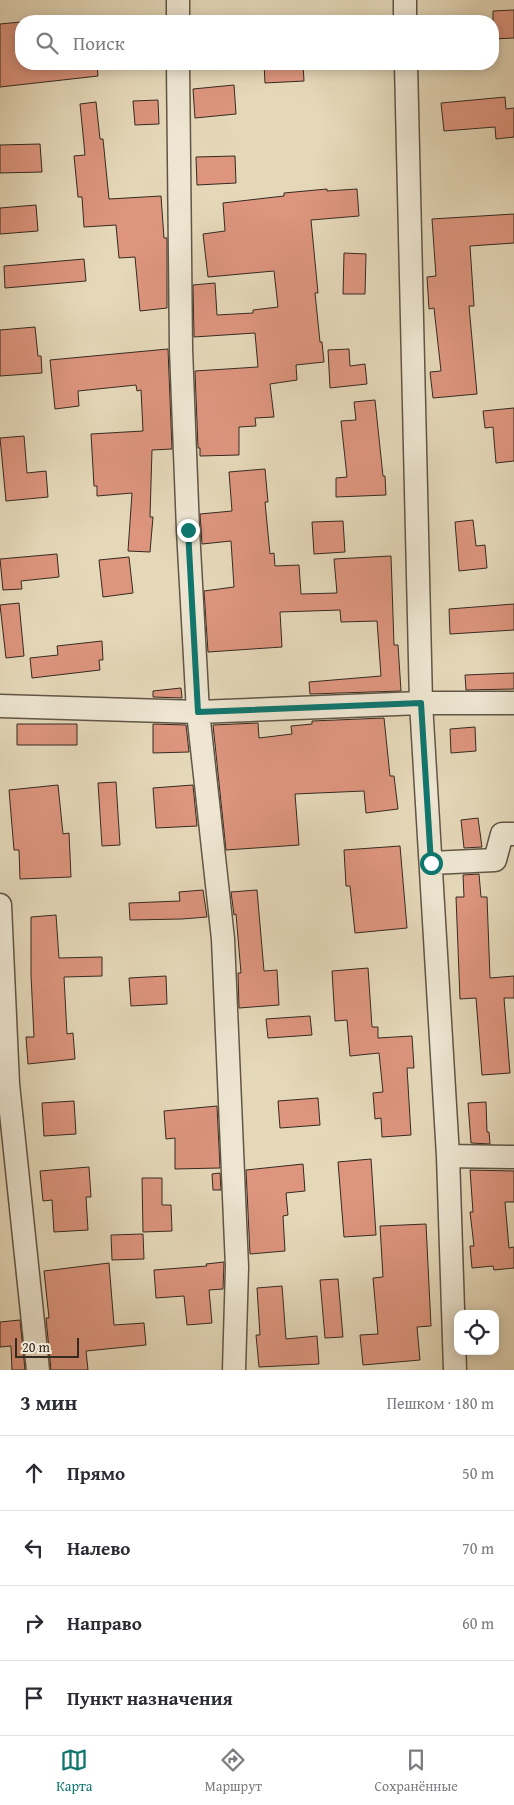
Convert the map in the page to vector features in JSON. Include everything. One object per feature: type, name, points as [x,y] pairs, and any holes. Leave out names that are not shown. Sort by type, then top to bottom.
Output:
[{"type":"street","points":[[178,0],[178,15]]},
{"type":"street","points":[[405,0],[405,15]]},
{"type":"street","points":[[178,70],[181,348],[188,530],[198,712],[222,939],[237,1267],[234,1370]]},
{"type":"street","points":[[406,70],[421,703],[448,1156],[455,1370]]},
{"type":"street","points":[[0,706],[198,712],[421,703],[514,704]]},
{"type":"street","points":[[431,863],[495,860],[502,834],[514,834]]},
{"type":"street","points":[[0,905],[8,1084],[38,1370]]},
{"type":"street","points":[[448,1156],[514,1157]]},
{"type":"building","points":[[514,10],[514,38],[499,39],[499,15],[493,15],[493,11]]},
{"type":"building","points":[[15,23],[15,70],[98,70],[98,76],[0,87],[0,24]]},
{"type":"building","points":[[264,70],[303,70],[304,81],[265,83]]},
{"type":"building","points":[[234,85],[236,114],[195,118],[193,89]]},
{"type":"building","points":[[505,97],[506,109],[514,108],[514,137],[496,139],[495,127],[444,131],[441,103]]},
{"type":"building","points":[[158,100],[159,124],[135,125],[133,101]]},
{"type":"building","points":[[96,102],[100,139],[103,139],[109,199],[161,196],[164,238],[167,238],[167,308],[140,311],[135,257],[119,258],[116,225],[84,227],[82,197],[78,197],[74,156],[85,155],[80,104]]},
{"type":"building","points":[[40,144],[42,172],[0,173],[0,145]]},
{"type":"building","points":[[235,156],[236,183],[197,185],[196,157]]},
{"type":"building","points":[[327,189],[327,191],[357,189],[359,216],[311,220],[318,293],[315,293],[324,362],[296,365],[297,380],[270,384],[274,417],[255,418],[256,426],[239,427],[239,455],[200,456],[200,448],[198,448],[195,371],[258,367],[255,333],[194,337],[193,285],[215,283],[217,315],[253,313],[253,310],[278,307],[274,271],[208,277],[203,234],[225,231],[223,203],[284,196],[284,193]]},
{"type":"building","points":[[36,205],[38,231],[0,234],[0,208]]},
{"type":"building","points":[[514,214],[514,243],[470,246],[474,306],[469,306],[477,394],[433,398],[430,372],[441,371],[434,308],[429,309],[427,277],[436,276],[432,219]]},
{"type":"building","points":[[344,253],[366,254],[365,294],[343,294]]},
{"type":"building","points":[[84,259],[86,281],[5,288],[4,266]]},
{"type":"building","points":[[35,327],[38,356],[41,356],[42,373],[0,376],[0,330]]},
{"type":"building","points":[[168,349],[172,449],[152,450],[150,517],[153,517],[150,552],[128,551],[132,493],[97,496],[97,486],[94,486],[91,434],[143,431],[141,390],[137,391],[136,385],[78,391],[79,406],[55,409],[50,360]]},
{"type":"building","points":[[349,349],[350,366],[365,364],[367,384],[330,388],[328,350]]},
{"type":"building","points":[[375,400],[386,495],[336,497],[336,478],[347,477],[341,421],[356,420],[354,402]]},
{"type":"building","points":[[514,408],[514,461],[496,463],[493,427],[485,428],[483,411]]},
{"type":"building","points":[[24,436],[27,473],[46,471],[48,497],[6,501],[0,438]]},
{"type":"building","points":[[265,469],[268,502],[265,502],[270,554],[274,553],[275,566],[299,565],[301,594],[337,593],[334,559],[391,556],[394,645],[398,645],[401,691],[310,694],[309,682],[381,676],[377,621],[341,622],[340,610],[280,612],[282,647],[208,652],[204,591],[234,587],[231,541],[202,544],[200,514],[232,511],[229,472]]},
{"type":"building","points":[[473,520],[476,546],[485,545],[487,568],[459,571],[455,522]]},
{"type":"building","points":[[343,521],[345,552],[314,554],[312,522]]},
{"type":"building","points":[[57,554],[59,577],[21,581],[22,589],[3,590],[0,559]]},
{"type":"building","points":[[129,557],[133,593],[103,597],[99,560]]},
{"type":"building","points":[[19,603],[24,656],[6,658],[0,605]]},
{"type":"building","points":[[514,604],[514,630],[450,634],[449,609]]},
{"type":"building","points":[[102,641],[103,660],[99,660],[100,670],[32,678],[30,658],[58,655],[57,646]]},
{"type":"building","points":[[514,673],[514,689],[466,690],[465,675]]},
{"type":"building","points":[[181,688],[182,698],[153,697],[153,691]]},
{"type":"building","points":[[384,718],[390,776],[394,776],[398,809],[366,813],[364,791],[295,794],[299,845],[226,850],[213,725],[258,723],[259,738],[292,734],[291,726],[312,724],[312,721]]},
{"type":"building","points":[[17,724],[77,724],[77,745],[17,745]]},
{"type":"building","points":[[153,724],[186,725],[189,752],[153,753]]},
{"type":"building","points":[[475,727],[476,751],[451,753],[450,729]]},
{"type":"building","points":[[116,782],[120,845],[102,846],[98,783]]},
{"type":"building","points":[[58,785],[63,834],[69,833],[71,877],[20,879],[19,850],[14,850],[9,790]]},
{"type":"building","points":[[193,785],[197,826],[156,828],[153,788]]},
{"type":"building","points":[[478,818],[482,847],[464,848],[461,820]]},
{"type":"building","points":[[400,846],[407,928],[355,933],[350,886],[346,886],[344,850]]},
{"type":"building","points":[[479,874],[481,897],[487,897],[490,978],[514,976],[514,998],[504,998],[510,1073],[482,1075],[476,998],[460,999],[456,897],[464,897],[463,875]]},
{"type":"building","points":[[203,890],[207,917],[130,920],[129,903],[180,901],[179,892]]},
{"type":"building","points":[[257,890],[264,971],[277,970],[279,1005],[239,1008],[238,973],[241,973],[236,914],[234,915],[231,892]]},
{"type":"building","points":[[56,915],[59,958],[102,957],[102,976],[64,977],[67,1034],[73,1033],[75,1059],[28,1064],[26,1037],[34,1037],[31,917]]},
{"type":"building","points":[[368,968],[372,1027],[378,1027],[378,1038],[412,1036],[414,1068],[407,1068],[411,1135],[382,1137],[381,1118],[375,1119],[373,1093],[383,1092],[379,1053],[350,1056],[347,1020],[335,1021],[332,971]]},
{"type":"building","points":[[166,976],[167,1004],[131,1006],[129,978]]},
{"type":"building","points":[[310,1016],[312,1035],[268,1038],[266,1019]]},
{"type":"building","points":[[318,1098],[320,1125],[280,1128],[278,1101]]},
{"type":"building","points":[[74,1101],[76,1134],[44,1136],[42,1103]]},
{"type":"building","points":[[486,1102],[487,1132],[489,1132],[490,1144],[471,1143],[468,1103]]},
{"type":"building","points":[[217,1106],[220,1168],[175,1169],[175,1138],[166,1139],[164,1111]]},
{"type":"building","points":[[371,1159],[376,1235],[344,1237],[338,1162]]},
{"type":"building","points":[[303,1164],[305,1191],[286,1193],[288,1215],[283,1216],[285,1251],[250,1254],[246,1170]]},
{"type":"building","points":[[89,1167],[91,1197],[86,1197],[88,1230],[54,1232],[52,1200],[43,1201],[40,1171]]},
{"type":"building","points":[[470,1170],[514,1171],[514,1202],[505,1202],[509,1248],[514,1247],[514,1268],[494,1270],[493,1266],[472,1268],[470,1246],[474,1246],[470,1212],[473,1212]]},
{"type":"building","points":[[220,1173],[221,1190],[213,1190],[212,1174]]},
{"type":"building","points":[[142,1178],[162,1178],[162,1205],[171,1205],[172,1231],[143,1232]]},
{"type":"building","points":[[426,1224],[431,1326],[417,1327],[420,1360],[363,1365],[360,1335],[378,1334],[373,1278],[383,1277],[380,1226]]},
{"type":"building","points":[[143,1234],[144,1259],[112,1260],[111,1235]]},
{"type":"building","points":[[224,1262],[223,1289],[209,1290],[212,1323],[187,1325],[184,1296],[156,1298],[154,1270],[207,1266],[206,1264]]},
{"type":"building","points":[[109,1263],[114,1325],[144,1323],[146,1345],[86,1351],[88,1370],[51,1370],[46,1318],[49,1318],[44,1271]]},
{"type":"building","points":[[338,1279],[343,1337],[325,1338],[320,1280]]},
{"type":"building","points":[[282,1286],[286,1339],[317,1336],[319,1364],[259,1367],[256,1335],[260,1335],[257,1288]]},
{"type":"building","points":[[20,1320],[25,1370],[12,1370],[11,1346],[0,1347],[0,1322]]},
{"type":"route","points":[[188,530],[198,712],[421,703],[431,863]]}]
